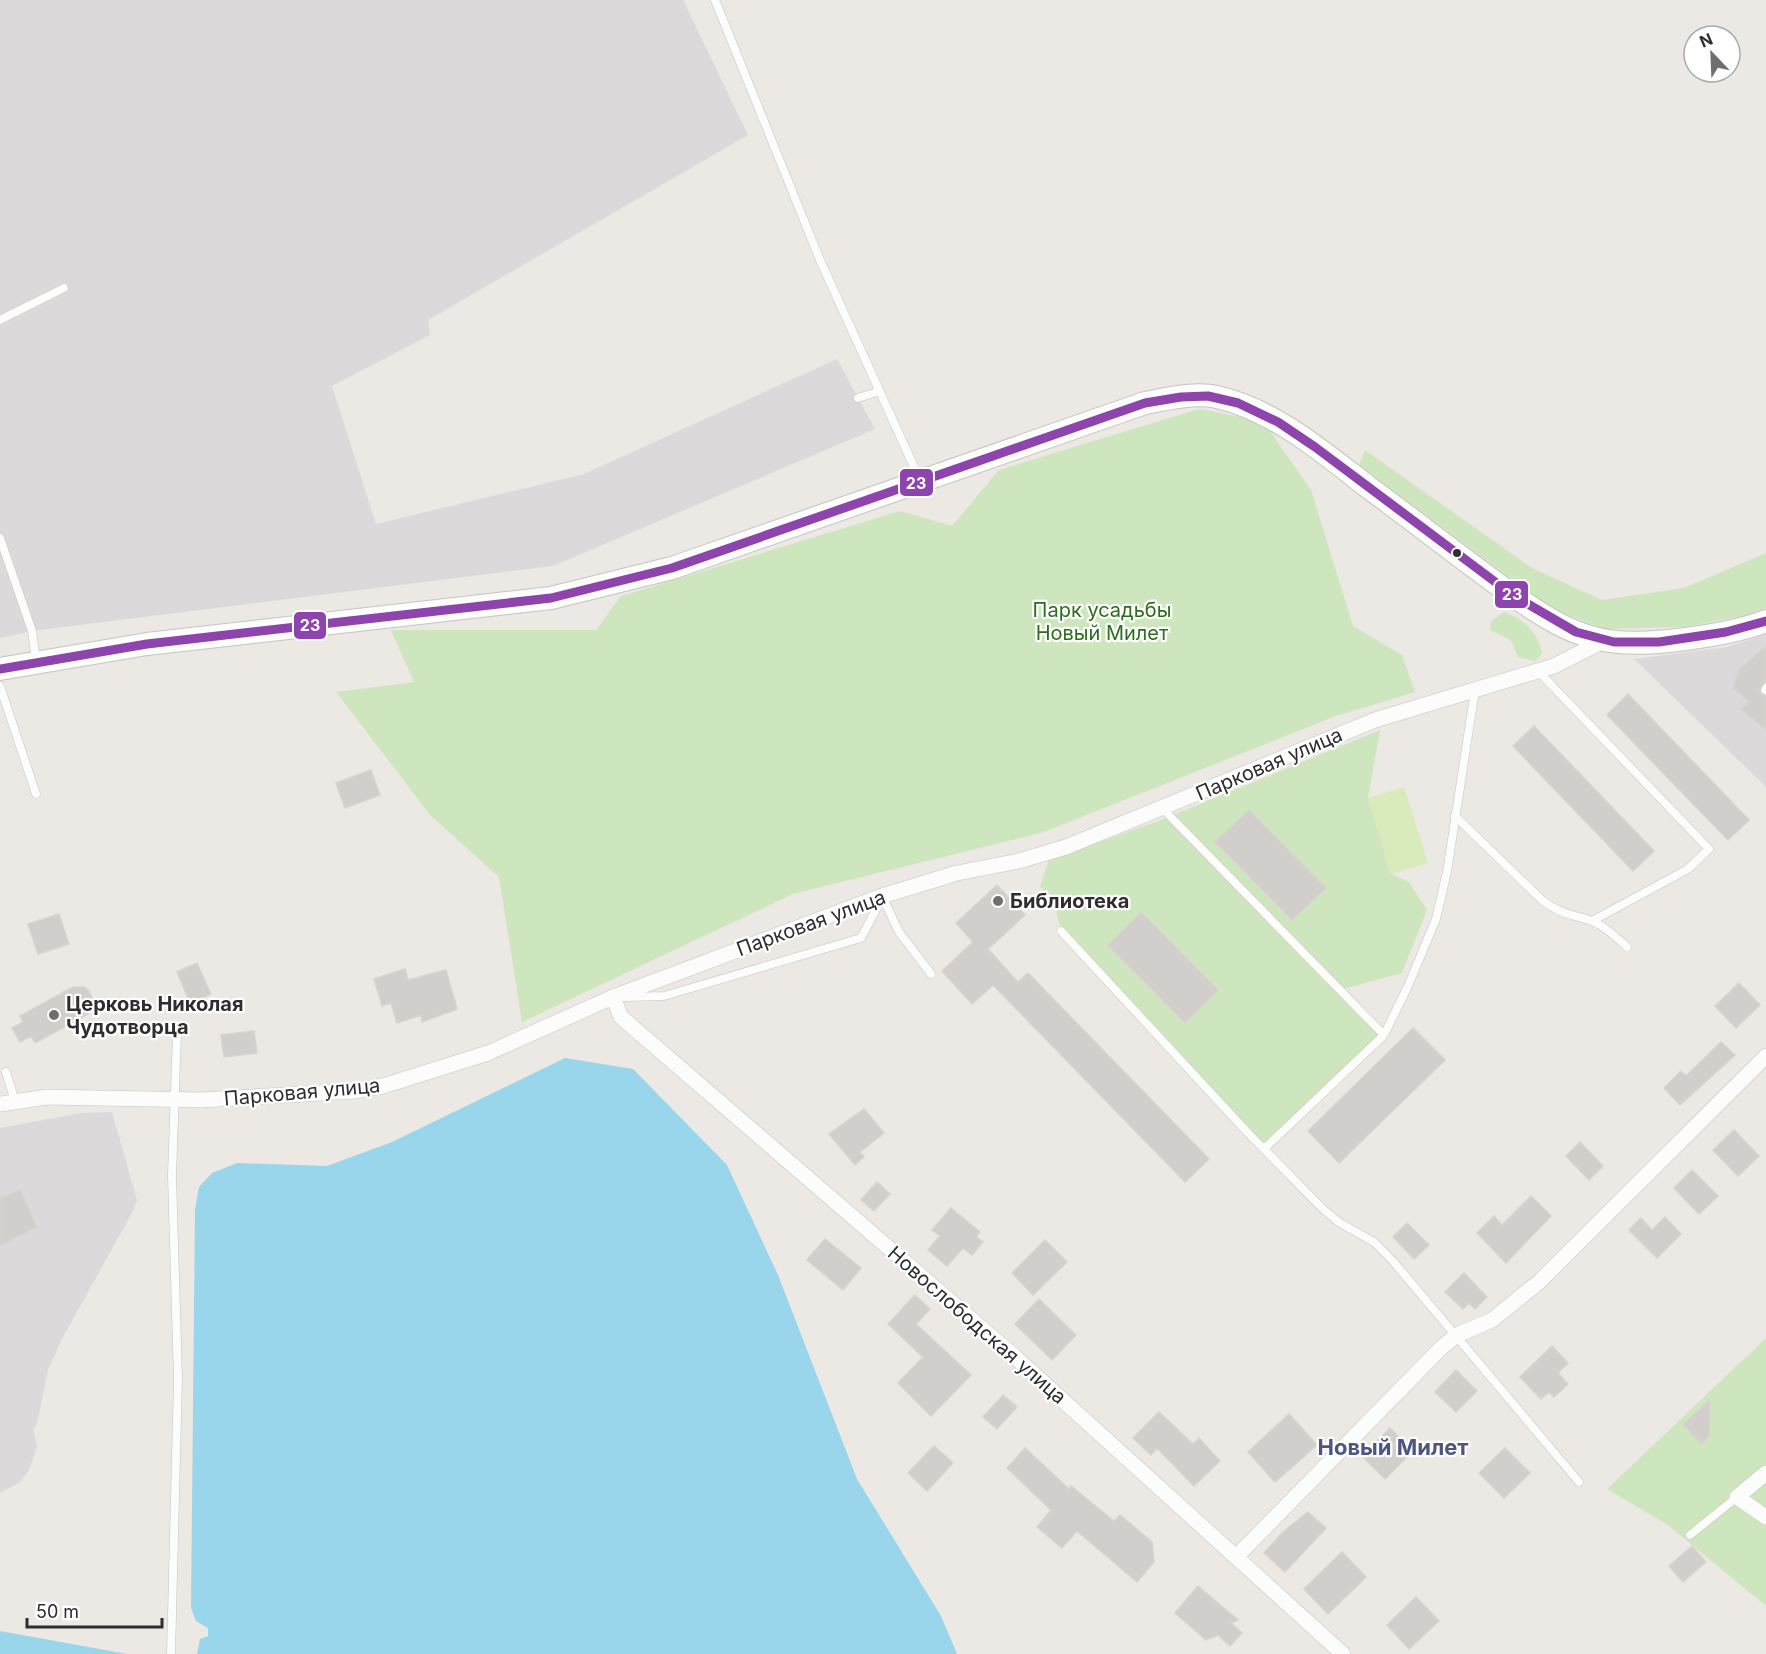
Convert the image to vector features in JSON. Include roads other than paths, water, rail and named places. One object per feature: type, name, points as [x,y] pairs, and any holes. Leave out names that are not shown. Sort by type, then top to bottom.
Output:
[{"type":"street","points":[[0,669],[36,661],[147,644],[551,598],[672,568],[1145,403],[1181,396],[1215,396],[1245,406],[1287,429],[1315,446],[1543,616],[1560,626],[1603,641],[1634,644],[1719,634],[1766,621]]},
{"type":"street","name":"Парковая улица","points":[[8,1103],[77,1096],[176,1100],[354,1091],[390,1085],[512,1044],[613,997],[882,897],[957,873],[1018,861],[1066,847],[1376,720],[1538,670],[1575,657],[1603,641]]},
{"type":"street","name":"Новослободская улица","points":[[613,997],[621,1017],[1014,1356],[1343,1654]]},
{"type":"street","points":[[1236,1557],[1457,1335],[1492,1320],[1539,1282],[1766,1056]]},
{"type":"street","points":[[1766,1473],[1737,1497],[1766,1517]]},
{"type":"lane","points":[[715,0],[820,260],[921,481]]},
{"type":"lane","points":[[0,320],[64,288]]},
{"type":"lane","points":[[858,398],[880,391]]},
{"type":"lane","points":[[0,538],[32,631],[36,661]]},
{"type":"lane","points":[[1538,670],[1709,849],[1688,870],[1592,921]]},
{"type":"lane","points":[[0,686],[36,794]]},
{"type":"lane","points":[[1263,1149],[1384,1035],[1436,919],[1475,688]]},
{"type":"lane","points":[[1162,808],[1384,1035]]},
{"type":"lane","points":[[1455,816],[1543,902],[1559,913],[1592,921],[1609,931],[1627,947]]},
{"type":"lane","points":[[882,897],[899,932],[931,974]]},
{"type":"lane","points":[[613,997],[664,996],[861,938],[882,897]]},
{"type":"lane","points":[[1061,931],[1263,1149],[1323,1209],[1340,1223],[1374,1242],[1392,1260],[1579,1482]]},
{"type":"lane","points":[[171,1653],[178,1379],[172,1175],[177,1033]]},
{"type":"lane","points":[[6,1072],[8,1103]]},
{"type":"lane","points":[[1690,1535],[1737,1497]]},
{"type":"water","points":[[565,1058],[633,1069],[727,1165],[778,1275],[857,1479],[941,1616],[957,1654],[197,1654],[200,1639],[208,1636],[208,1628],[196,1621],[191,1608],[195,1209],[199,1187],[212,1173],[237,1163],[327,1166],[392,1142]]},
{"type":"water","points":[[0,1631],[127,1654],[0,1654]]},
{"type":"place","name":"Библиотека","points":[[998,901]]},
{"type":"place","name":"Церковь Николая Чудотворца","points":[[54,1015]]},
{"type":"district","name":"Новый Милет","points":[[1393,1447]]},
{"type":"park label","name":"Парк усадьбы Новый Милет","points":[[1102,622]]}]
